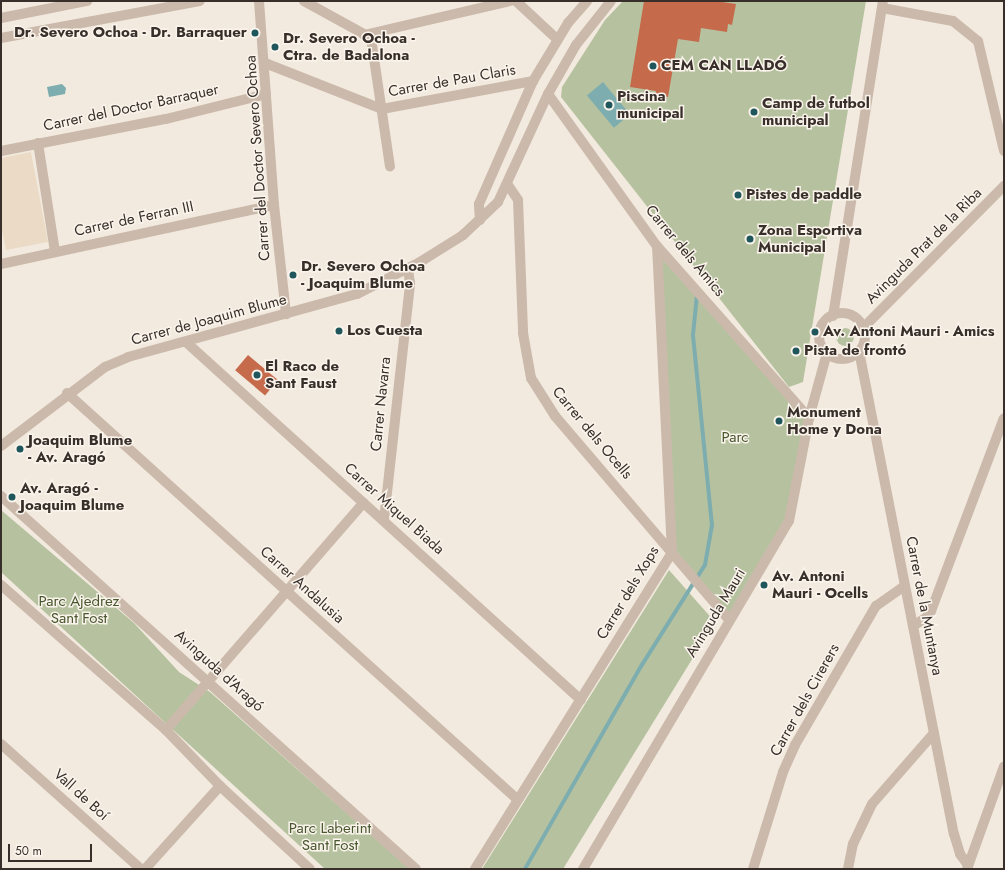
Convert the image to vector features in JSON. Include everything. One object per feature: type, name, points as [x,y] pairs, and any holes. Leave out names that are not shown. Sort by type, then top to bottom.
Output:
[{"type":"street","points":[[1,18],[87,1]]},
{"type":"street","points":[[1,38],[200,1]]},
{"type":"street","name":"Carrer del Doctor Severo Ochoa","points":[[259,1],[265,64],[274,205],[286,314]]},
{"type":"street","points":[[304,1],[371,38],[390,167]]},
{"type":"street","points":[[364,35],[510,1]]},
{"type":"street","points":[[516,1],[558,40]]},
{"type":"street","points":[[480,220],[479,204],[533,81],[558,40],[587,1]]},
{"type":"street","name":"Carrer de Joaquim Blume","points":[[1,446],[67,393],[105,367],[186,342],[357,294],[408,269],[442,250],[480,220],[498,202],[508,185],[548,94],[576,45],[611,1]]},
{"type":"street","points":[[833,316],[882,4],[953,20],[978,41],[1004,151]]},
{"type":"street","name":"Carrer de Pau Claris","points":[[265,64],[382,109],[533,81]]},
{"type":"street","name":"Carrer del Doctor Barraquer","points":[[1,151],[166,119],[266,94]]},
{"type":"street","name":"Carrer dels Amics","points":[[548,94],[657,246],[809,418]]},
{"type":"street","points":[[38,143],[55,251]]},
{"type":"street","name":"Carrer dels Ocells","points":[[508,185],[518,200],[523,333],[531,378],[555,416],[729,620]]},
{"type":"street","name":"Avinguda Prat de la Riba","points":[[864,328],[1004,186]]},
{"type":"street","name":"Carrer de Ferran III","points":[[1,264],[55,251],[274,205]]},
{"type":"street","name":"Carrer dels Xops","points":[[475,869],[517,799],[581,700],[672,552],[657,246]]},
{"type":"street","name":"Carrer Navarra","points":[[384,520],[410,283],[408,269]]},
{"type":"street","points":[[833,316],[853,317],[864,328],[865,339],[859,351],[843,358],[827,353],[820,343],[819,332],[825,321],[833,316]]},
{"type":"street","name":"Carrer Miquel Biada","points":[[186,342],[581,700]]},
{"type":"street","name":"Carrer de la Muntanya","points":[[859,351],[954,834],[960,854],[967,867]]},
{"type":"street","name":"Avinguda Mauri","points":[[583,869],[788,522],[809,418],[827,353]]},
{"type":"street","name":"Carrer Andalusia","points":[[67,393],[517,799]]},
{"type":"street","points":[[913,626],[926,618],[931,611],[1004,418]]},
{"type":"street","name":"Avinguda d'Aragó","points":[[1,496],[210,682],[416,869]]},
{"type":"street","points":[[166,730],[210,682],[363,503]]},
{"type":"street","points":[[1,585],[166,730],[220,786],[308,868]]},
{"type":"street","name":"Carrer dels Cirerers","points":[[753,869],[783,772],[795,745],[876,606],[905,586]]},
{"type":"street","points":[[848,869],[853,844],[872,804],[934,733]]},
{"type":"street","name":"Vall de Boí","points":[[1,744],[141,869]]},
{"type":"street","points":[[967,867],[1004,766]]},
{"type":"street","points":[[145,869],[220,786]]},
{"type":"green space","name":"Zona Esportiva Municipal","points":[[623,1],[866,1],[803,382],[789,387],[561,97],[562,87],[605,20]]},
{"type":"green space","name":"Parc","points":[[657,246],[809,418],[789,521],[729,620],[672,552]]},
{"type":"green space","points":[[845,328],[851,331],[854,337],[851,343],[845,346],[839,343],[836,337],[839,331]]},
{"type":"green space","points":[[1,510],[134,623],[179,672],[210,692],[410,869],[325,869],[1,572]]},
{"type":"green space","points":[[669,570],[715,622],[563,869],[482,869]]},
{"type":"shaded area","points":[[31,152],[48,242],[6,250],[1,226],[1,158]]},
{"type":"water","name":"Piscina municipal","points":[[603,82],[630,114],[614,128],[587,95]]},
{"type":"water","points":[[62,84],[66,88],[65,94],[49,97],[47,87]]},
{"type":"building","name":"CEM CAN LLADÓ","points":[[644,1],[715,1],[736,4],[732,25],[728,24],[727,32],[701,28],[699,42],[678,39],[668,97],[655,95],[656,91],[630,87]]},
{"type":"building","name":"El Raco de Sant Faust","points":[[248,355],[278,380],[265,395],[235,370]]},
{"type":"waterway","points":[[525,869],[642,665],[705,565],[712,526],[693,335],[697,295]]},
{"type":"place","name":"Dr. Severo Ochoa - Dr. Barraquer","points":[[255,33]]},
{"type":"place","name":"Dr. Severo Ochoa - Ctra. de Badalona","points":[[275,47]]},
{"type":"place","name":"CEM CAN LLADÓ","points":[[653,66]]},
{"type":"place","name":"Piscina municipal","points":[[609,105]]},
{"type":"place","name":"Camp de futbol municipal","points":[[754,112]]},
{"type":"place","name":"Pistes de paddle","points":[[738,195]]},
{"type":"place","name":"Zona Esportiva Municipal","points":[[750,239]]},
{"type":"place","name":"Dr. Severo Ochoa - Joaquim Blume","points":[[293,275]]},
{"type":"place","name":"Los Cuesta","points":[[339,331]]},
{"type":"place","name":"Av. Antoni Mauri - Amics","points":[[815,332]]},
{"type":"place","name":"Pista de frontó","points":[[796,351]]},
{"type":"place","name":"El Raco de Sant Faust","points":[[257,375]]},
{"type":"place","name":"Monument Home y Dona","points":[[779,421]]},
{"type":"place","name":"Joaquim Blume - Av. Aragó","points":[[20,449]]},
{"type":"place","name":"Av. Aragó - Joaquim Blume","points":[[12,497]]},
{"type":"place","name":"Av. Antoni Mauri - Ocells","points":[[764,585]]},
{"type":"park label","name":"Parc Ajedrez Sant Fost","points":[[79,610]]},
{"type":"park label","name":"Parc Laberint Sant Fost","points":[[330,836]]}]
